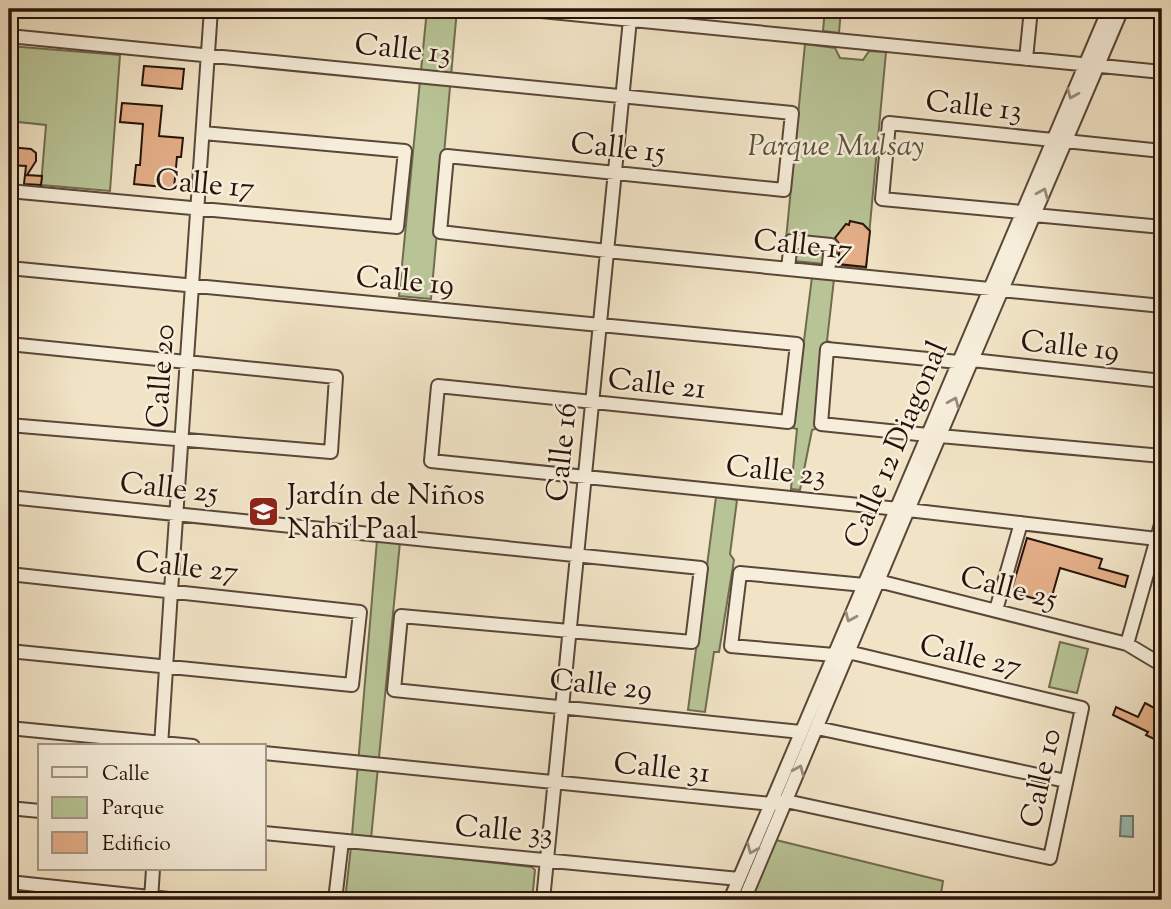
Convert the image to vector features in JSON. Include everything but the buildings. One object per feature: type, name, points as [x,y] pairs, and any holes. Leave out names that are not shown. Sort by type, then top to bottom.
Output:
[{"type":"street","name":"Calle 20","points":[[161,744],[211,9]]},
{"type":"street","points":[[521,9],[630,15],[1162,72]]},
{"type":"street","points":[[1026,59],[1031,9]]},
{"type":"street","name":"Calle 12 Diagonal","points":[[1091,66],[1109,9]]},
{"type":"street","name":"Calle 12 Diagonal","points":[[730,900],[864,585],[902,509],[1091,66],[1122,9]]},
{"type":"street","name":"Calle 16","points":[[543,900],[630,15]]},
{"type":"street","name":"Calle 13","points":[[9,36],[792,113],[784,190]]},
{"type":"street","name":"Calle 13","points":[[1028,214],[882,198],[889,123],[1162,151]]},
{"type":"street","name":"Calle 17","points":[[9,191],[397,227],[405,151],[203,133]]},
{"type":"street","name":"Calle 15","points":[[440,232],[447,156],[784,190]]},
{"type":"street","points":[[1028,214],[1162,227]]},
{"type":"street","name":"Calle 17","points":[[440,232],[1162,306]]},
{"type":"street","points":[[788,269],[791,241],[831,245],[828,273]]},
{"type":"street","name":"Calle 19","points":[[9,268],[797,344],[788,422]]},
{"type":"street","points":[[9,344],[336,377],[331,452],[9,425]]},
{"type":"street","name":"Calle 19","points":[[934,435],[821,424],[827,349],[1162,381]]},
{"type":"street","name":"Calle 21","points":[[431,461],[438,386],[788,422]]},
{"type":"street","points":[[934,435],[1162,456]]},
{"type":"street","name":"Calle 23","points":[[431,461],[902,509],[1157,539]]},
{"type":"street","name":"Calle 25","points":[[9,497],[701,568],[692,642],[569,632]]},
{"type":"street","name":"Calle 12 Diagonal","points":[[744,900],[878,581],[902,509]]},
{"type":"street","points":[[1127,644],[1162,521]]},
{"type":"street","points":[[996,610],[1021,523]]},
{"type":"street","points":[[834,655],[731,646],[740,573],[864,585]]},
{"type":"street","name":"Calle 27","points":[[9,575],[360,612],[352,685],[167,667]]},
{"type":"street","name":"Calle 25","points":[[878,581],[1127,644],[1162,665]]},
{"type":"street","name":"Calle 29","points":[[569,632],[401,616],[394,690],[801,732]]},
{"type":"street","points":[[9,651],[167,667]]},
{"type":"street","name":"Calle 27","points":[[848,652],[1082,708]]},
{"type":"street","name":"Calle 10","points":[[1049,858],[1082,708]]},
{"type":"street","points":[[817,727],[1066,781]]},
{"type":"street","points":[[9,728],[152,744]]},
{"type":"street","name":"Calle 31","points":[[266,753],[771,804],[786,801],[1049,858]]},
{"type":"street","points":[[9,808],[38,811]]},
{"type":"street","name":"Calle 33","points":[[266,834],[739,879]]},
{"type":"street","points":[[335,900],[342,841]]},
{"type":"street","points":[[151,899],[153,870]]},
{"type":"street","points":[[9,882],[178,900]]},
{"type":"green space","points":[[427,9],[457,9],[431,299],[399,296]]},
{"type":"green space","points":[[825,9],[841,9],[839,33],[823,31]]},
{"type":"green space","name":"Parque Mulsay","points":[[805,44],[835,48],[840,58],[863,60],[869,51],[886,52],[866,268],[784,260]]},
{"type":"green space","points":[[9,46],[120,55],[110,191],[41,185],[46,125],[9,121]]},
{"type":"green space","points":[[812,277],[834,279],[827,341],[830,342],[815,429],[812,430],[800,490],[791,489],[797,429],[793,428]]},
{"type":"green space","points":[[716,497],[737,500],[730,554],[734,560],[719,652],[714,652],[705,712],[688,710]]},
{"type":"green space","points":[[377,540],[400,542],[370,849],[532,867],[535,870],[532,900],[345,900]]},
{"type":"green space","points":[[1060,642],[1088,649],[1077,693],[1049,687]]},
{"type":"green space","points":[[776,840],[943,881],[940,900],[751,900]]},
{"type":"water","points":[[1121,816],[1133,816],[1133,837],[1120,836]]},
{"type":"place","name":"Jardín de Niños Nahil Paal","points":[[264,511]]}]
